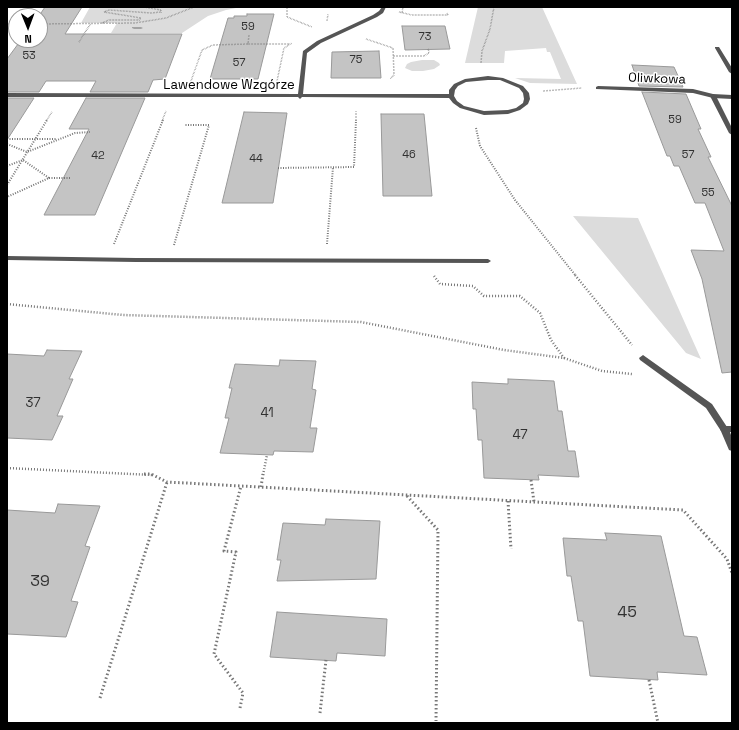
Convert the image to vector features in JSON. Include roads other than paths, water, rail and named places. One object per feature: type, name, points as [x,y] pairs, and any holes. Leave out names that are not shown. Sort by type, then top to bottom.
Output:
[{"type":"street","points":[[300,97],[305,52],[319,42],[375,16],[381,12],[384,7]]},
{"type":"street","points":[[717,48],[732,72]]},
{"type":"street","points":[[476,78],[488,78],[506,81],[521,88],[526,93],[527,99],[525,104],[518,109],[497,113],[472,110],[455,102],[451,96],[452,90],[456,85],[476,78]]},
{"type":"street","name":"Oliwkowa","points":[[598,88],[692,91],[713,96],[732,97]]},
{"type":"street","name":"Lawendowe Wzgórze","points":[[7,95],[300,97],[451,96]]},
{"type":"street","points":[[713,96],[732,133]]},
{"type":"street","points":[[7,258],[107,260],[488,261]]},
{"type":"street","points":[[643,358],[709,406],[728,429],[732,448]]},
{"type":"waterway","points":[[134,28],[141,28]]}]
